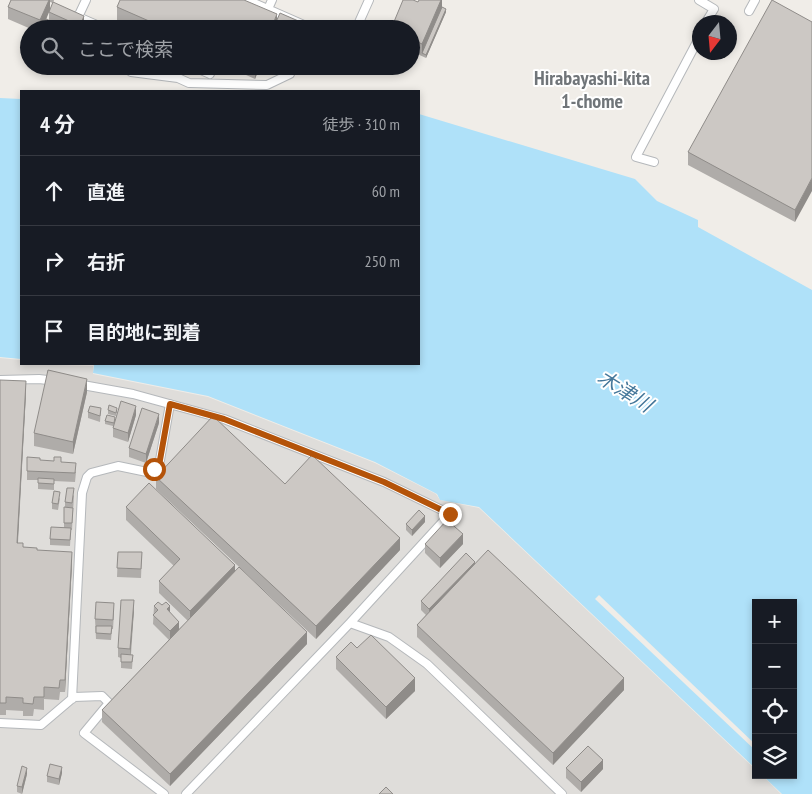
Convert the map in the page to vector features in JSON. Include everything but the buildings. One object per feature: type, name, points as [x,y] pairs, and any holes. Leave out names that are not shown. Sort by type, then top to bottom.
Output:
[{"type":"lane","points":[[86,0],[75,15],[86,20]]},
{"type":"lane","points":[[247,0],[293,20]]},
{"type":"lane","points":[[268,9],[272,0]]},
{"type":"lane","points":[[360,20],[368,0]]},
{"type":"lane","points":[[699,0],[714,9],[710,15]]},
{"type":"lane","points":[[749,11],[755,0]]},
{"type":"lane","points":[[654,162],[636,156],[692,51]]},
{"type":"lane","points":[[154,75],[178,78],[188,83],[267,85],[288,75]]},
{"type":"lane","points":[[0,380],[39,379],[112,389],[224,419],[384,482],[450,514],[186,794]]},
{"type":"lane","points":[[72,699],[82,493],[85,482],[91,473],[118,466],[147,472],[154,469],[160,460],[170,404]]},
{"type":"lane","points":[[350,622],[389,637],[427,664],[562,794]]},
{"type":"lane","points":[[0,723],[42,725],[74,697],[102,696],[109,703],[84,733],[164,794]]},
{"type":"shaded area","points":[[0,358],[20,360],[20,365],[93,366],[93,374],[208,397],[375,463],[436,494],[440,500],[479,508],[752,766],[752,779],[766,779],[781,794],[0,794]]},
{"type":"water","points":[[0,98],[20,99],[20,359],[0,357]]},
{"type":"water","name":"木津川","points":[[420,114],[635,179],[657,201],[698,220],[698,227],[812,290],[812,794],[782,794],[766,779],[797,779],[797,599],[752,599],[752,765],[479,507],[440,500],[437,494],[375,462],[208,396],[93,373],[94,365],[420,365]]},
{"type":"pier","points":[[599,595],[752,741],[752,747],[595,599]]},
{"type":"district","name":"Hirabayashi-kita 1-chome","points":[[592,90]]},
{"type":"route","points":[[154,469],[160,460],[170,404],[224,419],[384,482],[450,514]]}]
